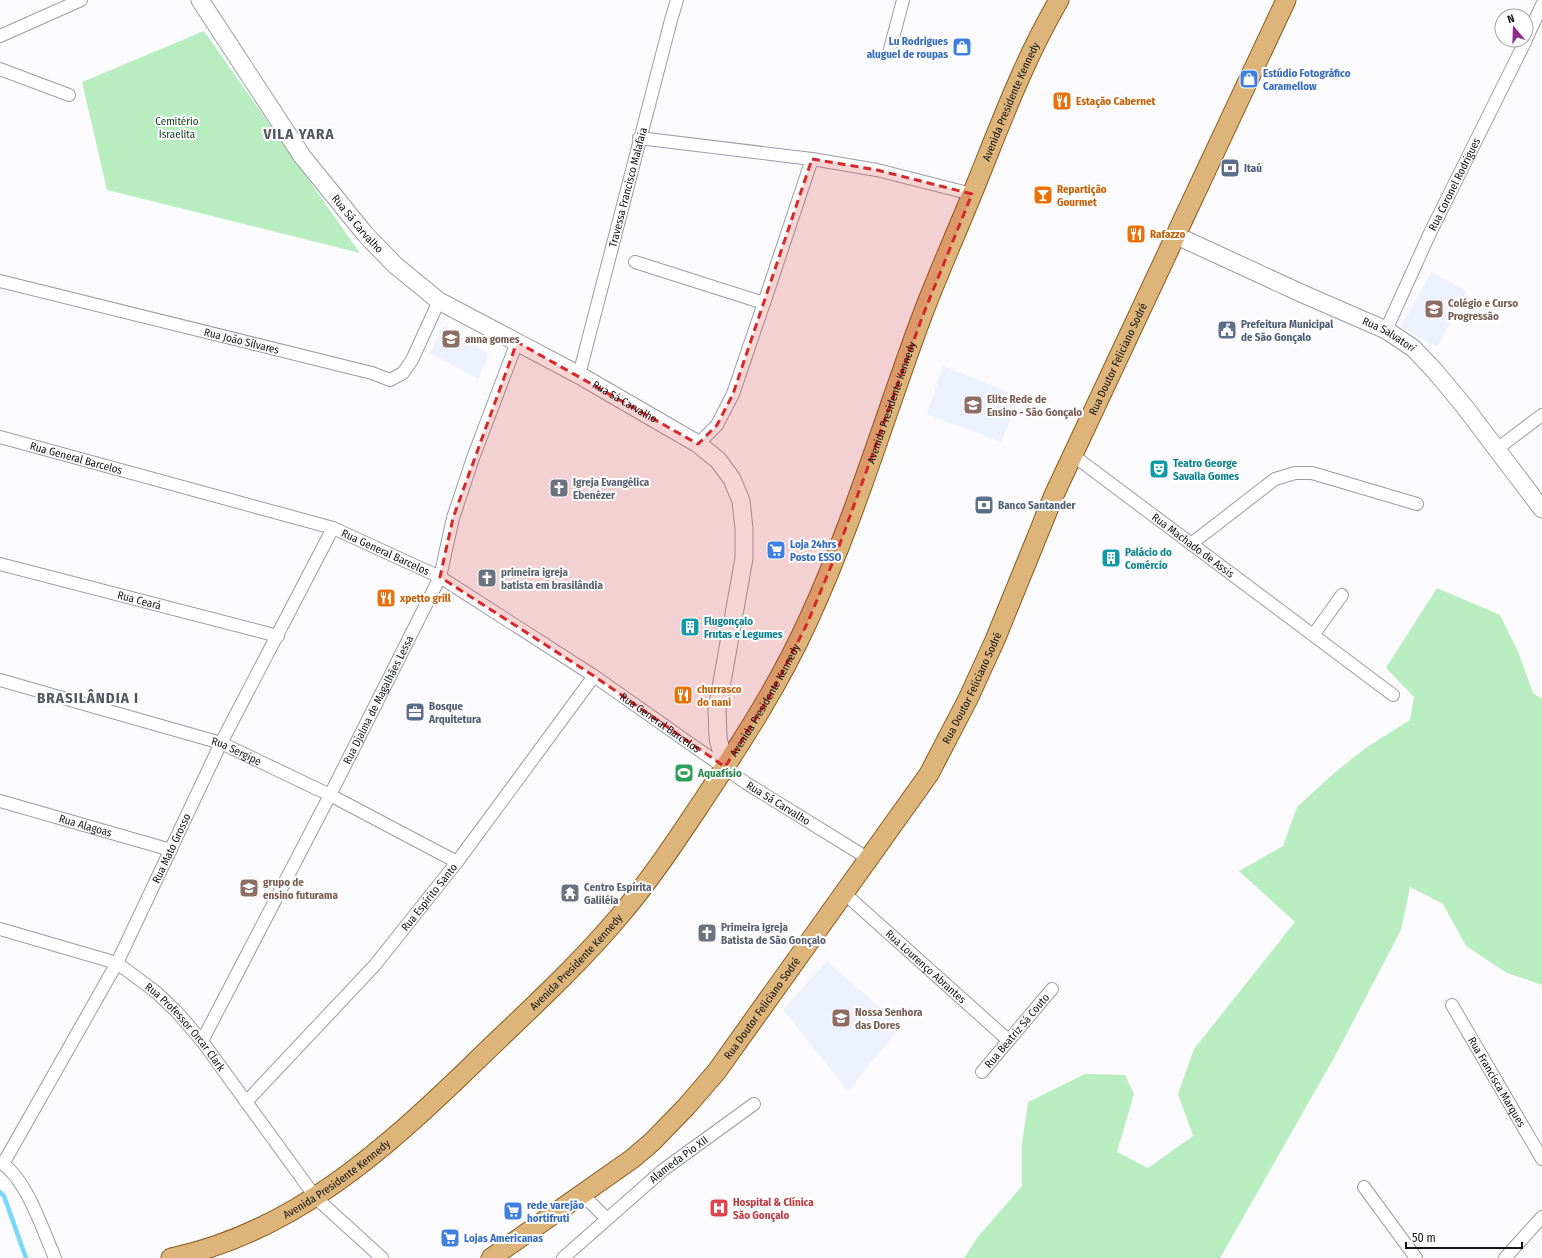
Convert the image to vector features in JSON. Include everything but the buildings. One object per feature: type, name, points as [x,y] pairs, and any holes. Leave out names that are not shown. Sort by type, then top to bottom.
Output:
[{"type":"main road","name":"Rua Sá Carvalho","points":[[200,0],[302,156],[365,234],[395,265],[439,301],[579,375],[698,444],[718,460],[732,479],[741,501],[744,528],[744,558],[717,710],[718,738],[725,767]]},
{"type":"main road","name":"Avenida Presidente Kennedy","points":[[171,1258],[195,1253],[244,1234],[279,1218],[316,1198],[357,1169],[430,1105],[581,959],[647,883],[725,767],[770,696],[806,624],[837,552],[923,315],[1012,93],[1059,0]]},
{"type":"main road","name":"Rua Doutor Feliciano Sodré","points":[[492,1258],[632,1159],[652,1142],[712,1077],[748,1029],[929,774],[968,699],[995,640],[1054,495],[1074,456],[1175,235],[1286,0]]},
{"type":"main road","name":"Rua Salvatori","points":[[1175,235],[1303,294],[1386,330],[1413,348],[1434,370],[1498,449],[1542,509]]},
{"type":"street","points":[[0,36],[81,0]]},
{"type":"street","name":"Travessa Francisco Malafaia","points":[[579,375],[639,138],[670,20],[677,0]]},
{"type":"street","points":[[889,53],[903,0]]},
{"type":"street","name":"Rua Coronel Rodrigues","points":[[1534,22],[1542,5]]},
{"type":"street","name":"Rua Coronel Rodrigues","points":[[1386,330],[1430,233],[1522,48]]},
{"type":"street","points":[[0,69],[69,94]]},
{"type":"street","points":[[639,138],[812,159],[877,170],[972,194]]},
{"type":"street","points":[[698,444],[717,425],[733,394],[812,159]]},
{"type":"street","points":[[635,262],[764,303]]},
{"type":"street","name":"Rua João Silvares","points":[[0,282],[372,374],[390,380],[403,373],[412,360],[439,301]]},
{"type":"street","name":"Rua Djalma de Magalhães Lessa","points":[[202,1042],[330,796],[440,577],[453,518],[473,458],[517,342]]},
{"type":"street","points":[[1498,449],[1542,415]]},
{"type":"street","name":"Rua General Barcelos","points":[[0,437],[333,528],[440,577],[594,676],[725,767]]},
{"type":"street","name":"Rua Machado de Assis","points":[[1074,456],[1393,694]]},
{"type":"street","points":[[1191,544],[1275,479],[1295,473],[1312,473],[1418,504]]},
{"type":"street","name":"Rua Mato Grosso","points":[[2,1163],[117,963],[222,743],[333,528]]},
{"type":"street","name":"Rua Ceará","points":[[0,564],[278,636]]},
{"type":"street","points":[[1314,634],[1342,595]]},
{"type":"street","name":"Rua Espírito Santo","points":[[246,1102],[375,965],[457,862],[594,676]]},
{"type":"street","name":"Rua Sergipe","points":[[0,680],[222,743],[330,796],[457,862]]},
{"type":"street","name":"Rua Sá Carvalho","points":[[725,767],[746,783],[869,859]]},
{"type":"street","name":"Rua Alagoas","points":[[0,801],[171,850]]},
{"type":"street","name":"Rua Lourenço Abrantes","points":[[844,893],[1008,1040]]},
{"type":"street","name":"Rua Professor Orcar Clark","points":[[0,929],[117,963],[156,992],[177,1012],[202,1042],[316,1198],[382,1258]]},
{"type":"street","name":"Rua Beatriz Sá Couto","points":[[982,1072],[1052,990]]},
{"type":"street","name":"Rua Francisca Marques","points":[[1452,1005],[1542,1159]]},
{"type":"street","name":"Alameda Pio XII","points":[[563,1258],[663,1170],[754,1104]]},
{"type":"street","points":[[2,1163],[19,1181],[29,1198],[55,1258]]},
{"type":"street","points":[[1364,1187],[1416,1258]]},
{"type":"street","points":[[583,1195],[607,1219]]},
{"type":"street","points":[[1505,1258],[1542,1217]]},
{"type":"highlighted area","points":[[812,159],[877,170],[972,194],[923,315],[837,552],[807,624],[770,696],[725,767],[594,676],[440,577],[453,518],[517,342],[698,444],[717,425],[733,394]]},
{"type":"shaded area","name":"Colégio e Curso Progressão","points":[[1431,272],[1467,291],[1437,347],[1401,327]]},
{"type":"shaded area","name":"anna gomes","points":[[444,326],[489,354],[478,379],[430,353]]},
{"type":"shaded area","name":"Elite Rede de Ensino - São Gonçalo","points":[[943,366],[1020,397],[1001,442],[927,414]]},
{"type":"shaded area","name":"Nossa Senhora das Dores","points":[[827,961],[901,1026],[848,1091],[783,1010]]},
{"type":"green space","name":"Cemitério Israelita","points":[[204,31],[360,253],[107,190],[82,82]]},
{"type":"green space","points":[[1437,588],[1500,615],[1519,654],[1533,693],[1542,699],[1542,985],[1507,973],[1466,946],[1443,904],[1410,887],[1401,930],[1335,1056],[1220,1258],[964,1258],[977,1238],[1022,1186],[1022,1144],[1028,1102],[1085,1074],[1125,1075],[1134,1094],[1117,1152],[1148,1168],[1193,1136],[1178,1094],[1194,1049],[1295,922],[1239,871],[1283,846],[1297,807],[1334,773],[1367,747],[1410,720],[1414,697],[1386,668]]},
{"type":"waterway","points":[[0,1192],[4,1196],[26,1258]]},
{"type":"place","name":"Lu Rodrigues aluguel de roupas","points":[[962,47]]},
{"type":"place","name":"Estúdio Fotográfico Caramellow","points":[[1249,79]]},
{"type":"place","name":"Estação Cabernet","points":[[1062,101]]},
{"type":"place","name":"Itaú","points":[[1230,168]]},
{"type":"place","name":"Repartição Gourmet","points":[[1043,195]]},
{"type":"place","name":"Rafazzo","points":[[1136,234]]},
{"type":"place","name":"Colégio e Curso Progressão","points":[[1434,309]]},
{"type":"place","name":"Prefeitura Municipal de São Gonçalo","points":[[1227,330]]},
{"type":"place","name":"anna gomes","points":[[451,339]]},
{"type":"place","name":"Elite Rede de Ensino - São Gonçalo","points":[[973,405]]},
{"type":"place","name":"Teatro George Savalla Gomes","points":[[1159,469]]},
{"type":"place","name":"Igreja Evangélica Ebenézer","points":[[559,488]]},
{"type":"place","name":"Banco Santander","points":[[984,505]]},
{"type":"place","name":"Loja 24hrs Posto ESSO","points":[[776,550]]},
{"type":"place","name":"Palácio do Comércio","points":[[1111,558]]},
{"type":"place","name":"primeira igreja batista em brasilândia","points":[[487,578]]},
{"type":"place","name":"xpetto grill","points":[[386,598]]},
{"type":"place","name":"Flugonçalo Frutas e Legumes","points":[[690,627]]},
{"type":"place","name":"churrasco do nani","points":[[683,695]]},
{"type":"place","name":"Bosque Arquitetura","points":[[415,712]]},
{"type":"place","name":"Aquafísio","points":[[684,773]]},
{"type":"place","name":"grupo de ensino futurama","points":[[249,888]]},
{"type":"place","name":"Centro Espírita Galiléia","points":[[570,893]]},
{"type":"place","name":"Primeira Igreja Batista de São Gonçalo","points":[[707,933]]},
{"type":"place","name":"Nossa Senhora das Dores","points":[[841,1018]]},
{"type":"place","name":"Hospital & Clínica São Gonçalo","points":[[719,1208]]},
{"type":"place","name":"rede varejão hortifruti","points":[[513,1211]]},
{"type":"place","name":"Lojas Americanas","points":[[450,1238]]},
{"type":"district","name":"VILA YARA","points":[[299,134]]},
{"type":"district","name":"BRASILÂNDIA I","points":[[88,698]]}]
